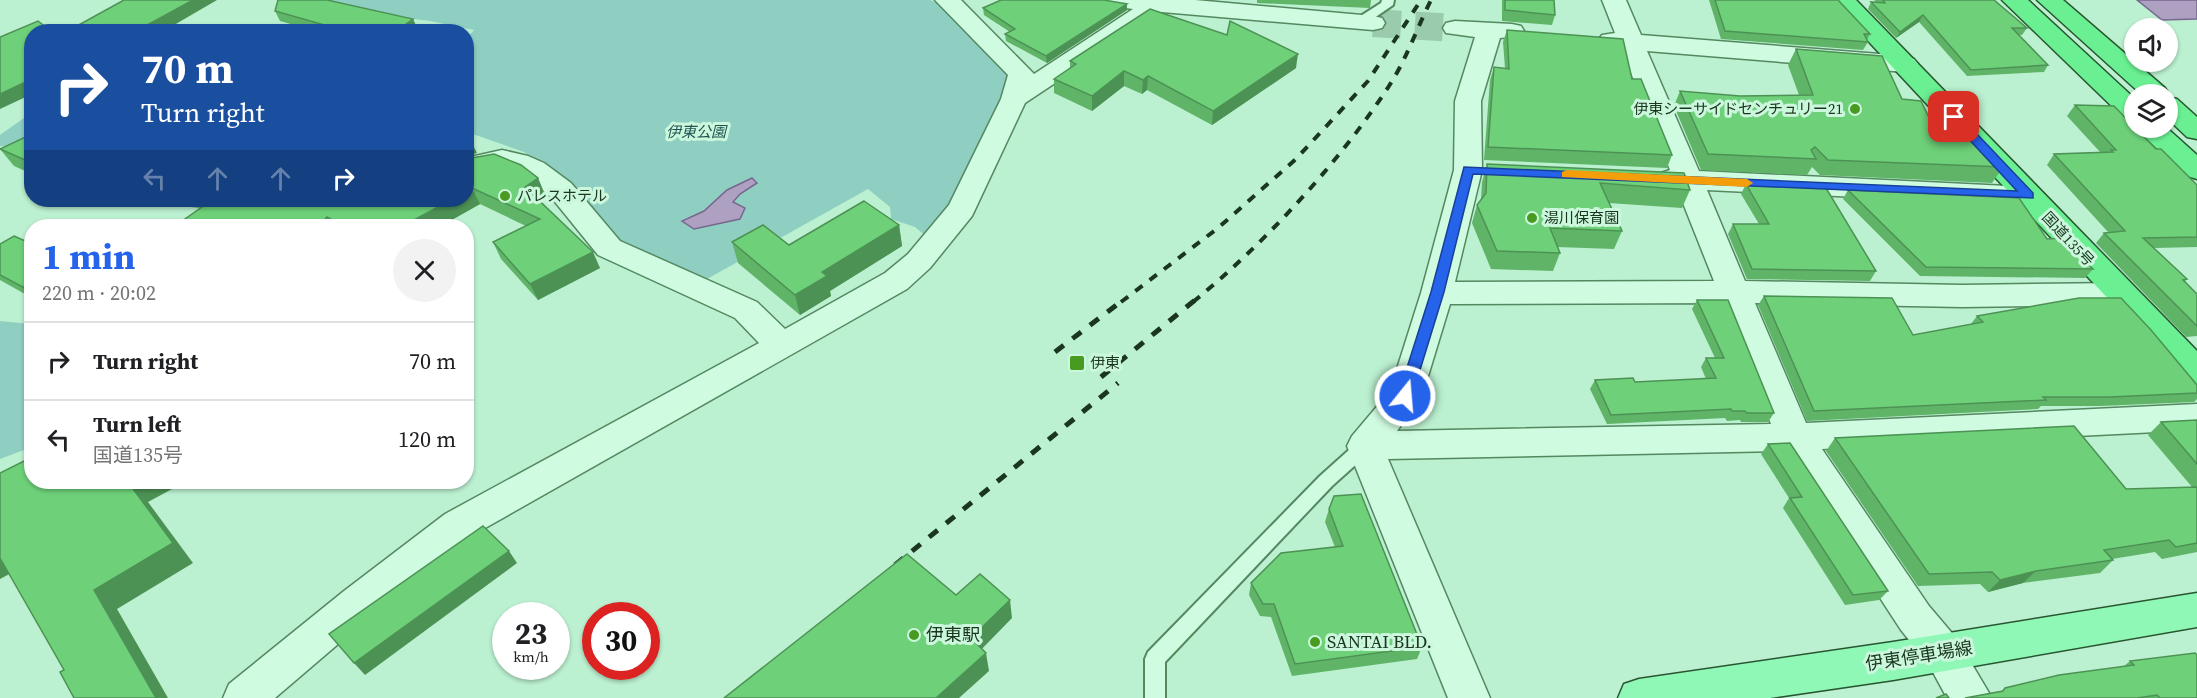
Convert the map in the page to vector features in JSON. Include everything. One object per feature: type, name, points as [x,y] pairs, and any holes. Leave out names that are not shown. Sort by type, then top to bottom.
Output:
[{"type":"highway","name":"国道135号","points":[[1842,0],[1905,63],[2119,294],[2197,372]]},
{"type":"highway","points":[[2014,0],[2124,103]]},
{"type":"highway","points":[[2049,0],[2145,84]]},
{"type":"highway","points":[[2178,114],[2197,131]]},
{"type":"highway","points":[[2162,138],[2197,170]]},
{"type":"main road","name":"伊東停車場線","points":[[1639,698],[1943,652],[2197,610]]},
{"type":"street","points":[[244,698],[358,603],[458,525],[896,281],[919,261],[962,209],[1014,99],[1022,74],[947,0]]},
{"type":"street","points":[[1113,0],[1158,2],[1367,22]]},
{"type":"street","points":[[1614,0],[1794,437],[1915,618],[1943,652],[1952,671],[1971,698]]},
{"type":"street","points":[[1014,99],[1158,2]]},
{"type":"street","points":[[1455,28],[1537,33]]},
{"type":"street","points":[[1365,446],[1405,396],[1437,292],[1480,170],[1468,101],[1490,29]]},
{"type":"street","points":[[1583,37],[1905,63]]},
{"type":"street","points":[[474,165],[502,159],[518,162],[534,169],[561,190],[609,248],[746,310],[782,346]]},
{"type":"street","points":[[1642,178],[2028,196]]},
{"type":"street","points":[[1437,292],[1736,292],[1962,296],[2119,294]]},
{"type":"street","points":[[1365,446],[1794,437],[2197,417]]},
{"type":"street","points":[[1365,446],[1469,698]]},
{"type":"lane","points":[[1367,22],[1387,5],[1388,0]]},
{"type":"lane","points":[[1155,698],[1155,659],[1326,482],[1365,446]]},
{"type":"green space","name":"伊東公園","points":[[324,0],[930,0],[940,4],[1010,74],[996,118],[977,148],[958,190],[928,238],[915,227],[891,219],[890,207],[868,189],[707,279],[613,242],[551,170],[524,152],[474,134],[474,24],[445,24],[364,13]]},
{"type":"green space","points":[[24,118],[24,148],[0,146],[0,135]]},
{"type":"green space","points":[[0,321],[24,323],[24,450],[0,459]]},
{"type":"shaded area","points":[[2137,0],[2197,0],[2197,19],[2160,18]]},
{"type":"shaded area","points":[[752,178],[757,183],[740,194],[733,202],[745,208],[740,219],[694,229],[682,221],[704,211],[727,190]]},
{"type":"building","points":[[124,0],[193,0],[149,24],[80,24]]},
{"type":"building","points":[[278,0],[327,0],[413,19],[406,24],[321,24],[275,11]]},
{"type":"building","points":[[1001,0],[1104,0],[1127,4],[1046,56],[1005,34],[1015,29],[983,8]]},
{"type":"building","points":[[1505,0],[1554,0],[1555,15],[1505,10]]},
{"type":"building","points":[[1715,0],[1838,0],[1870,34],[1864,34],[1868,42],[1725,31]]},
{"type":"building","points":[[1883,0],[1994,0],[2027,28],[2012,28],[2048,65],[1971,70],[1923,15],[1900,32],[1871,2],[1885,3]]},
{"type":"building","points":[[1150,9],[1227,35],[1230,21],[1298,54],[1213,111],[1148,76],[1143,80],[1124,71],[1092,96],[1054,79],[1076,64],[1070,61]]},
{"type":"building","points":[[24,27],[24,83],[0,94],[0,37]]},
{"type":"building","points":[[1507,30],[1623,39],[1632,79],[1641,79],[1672,155],[1488,147],[1494,67],[1509,69]]},
{"type":"building","points":[[1796,49],[1882,56],[1902,99],[1921,101],[1938,136],[1974,137],[1989,159],[1998,160],[2003,167],[1828,160],[1815,147],[1811,150],[1816,159],[1708,154],[1680,91],[1740,96],[1813,95]]},
{"type":"building","points":[[2075,105],[2114,106],[2124,116],[2124,138],[2145,138],[2156,149],[2161,149],[2197,185],[2197,237],[2143,238],[2187,279],[2183,280],[2197,294],[2197,326],[2104,233],[2125,231],[2054,154],[2113,152],[2111,150],[2116,150]]},
{"type":"building","points":[[24,138],[24,160],[0,149]]},
{"type":"building","points":[[494,154],[521,165],[538,178],[525,187],[593,252],[530,284],[493,242],[540,219],[474,189],[474,158]]},
{"type":"building","points":[[1487,164],[1684,173],[1690,190],[1600,183],[1622,231],[1550,228],[1560,253],[1497,251],[1477,205],[1486,193]]},
{"type":"building","points":[[1746,184],[1826,188],[1876,271],[1752,269],[1733,224],[1769,224]]},
{"type":"building","points":[[1848,190],[2019,198],[2047,239],[2063,238],[2093,269],[1926,267]]},
{"type":"building","points":[[864,201],[899,225],[822,272],[827,276],[795,295],[732,242],[763,225],[789,245]]},
{"type":"building","points":[[202,207],[438,207],[416,219],[331,219],[327,217],[325,219],[185,219]]},
{"type":"building","points":[[14,236],[24,240],[24,288],[0,275],[0,244]]},
{"type":"building","points":[[1764,296],[1892,298],[1913,335],[1983,322],[1977,316],[2079,298],[2121,298],[2197,385],[2197,393],[2043,397],[2046,400],[1814,411]]},
{"type":"building","points":[[1697,300],[1728,300],[1774,413],[1747,413],[1731,409],[1611,415],[1595,380],[1633,378],[1635,382],[1716,378],[1706,358],[1724,358]]},
{"type":"building","points":[[2197,420],[2197,464],[2161,422]]},
{"type":"building","points":[[2074,426],[2126,489],[2197,487],[2197,543],[2176,547],[2169,540],[2104,550],[2113,560],[2036,571],[2000,580],[1992,572],[1929,574],[1835,438]]},
{"type":"building","points":[[1790,443],[1888,591],[1853,595],[1790,498],[1802,497],[1768,444]]},
{"type":"building","points":[[24,461],[24,489],[133,489],[173,543],[94,590],[156,698],[74,698],[60,672],[64,670],[0,558],[0,473]]},
{"type":"building","points":[[1361,494],[1422,647],[1295,664],[1274,604],[1263,604],[1251,583],[1281,553],[1343,546],[1329,509],[1334,496]]},
{"type":"building","points":[[483,526],[509,551],[354,663],[329,634]]},
{"type":"building","name":"伊東駅","points":[[907,554],[956,595],[980,574],[1010,600],[971,638],[986,653],[936,698],[724,698]]},
{"type":"building","points":[[2195,653],[2197,655],[2197,698],[2160,698],[2157,695],[2137,698],[1965,698],[2003,691],[2005,688],[2059,675],[2134,665],[2130,661]]},
{"type":"building","points":[[1946,694],[1949,698],[1936,698]]},
{"type":"tunnel","points":[[1373,23],[1455,28]]},
{"type":"railway","points":[[1121,302],[1218,228],[1296,159],[1368,81],[1421,0]]},
{"type":"railway","points":[[1193,302],[1247,255],[1299,201],[1347,144],[1395,76],[1431,0]]},
{"type":"railway","points":[[1055,352],[1123,300]]},
{"type":"railway","points":[[1101,377],[1195,300]]},
{"type":"railway","points":[[895,565],[1118,383]]},
{"type":"slow traffic","points":[[1567,174],[1747,183]]},
{"type":"place","name":"伊東シーサイドセンチュリー21","points":[[1855,109]]},
{"type":"place","name":"パレスホテル","points":[[505,196]]},
{"type":"place","name":"湯川保育園","points":[[1532,218]]},
{"type":"place","name":"伊東","points":[[1077,363]]},
{"type":"place","name":"伊東駅","points":[[914,635]]},
{"type":"place","name":"SANTAI BLD.","points":[[1315,642]]},
{"type":"route","points":[[1405,396],[1437,292],[1468,170],[2028,196],[1954,117]]}]
